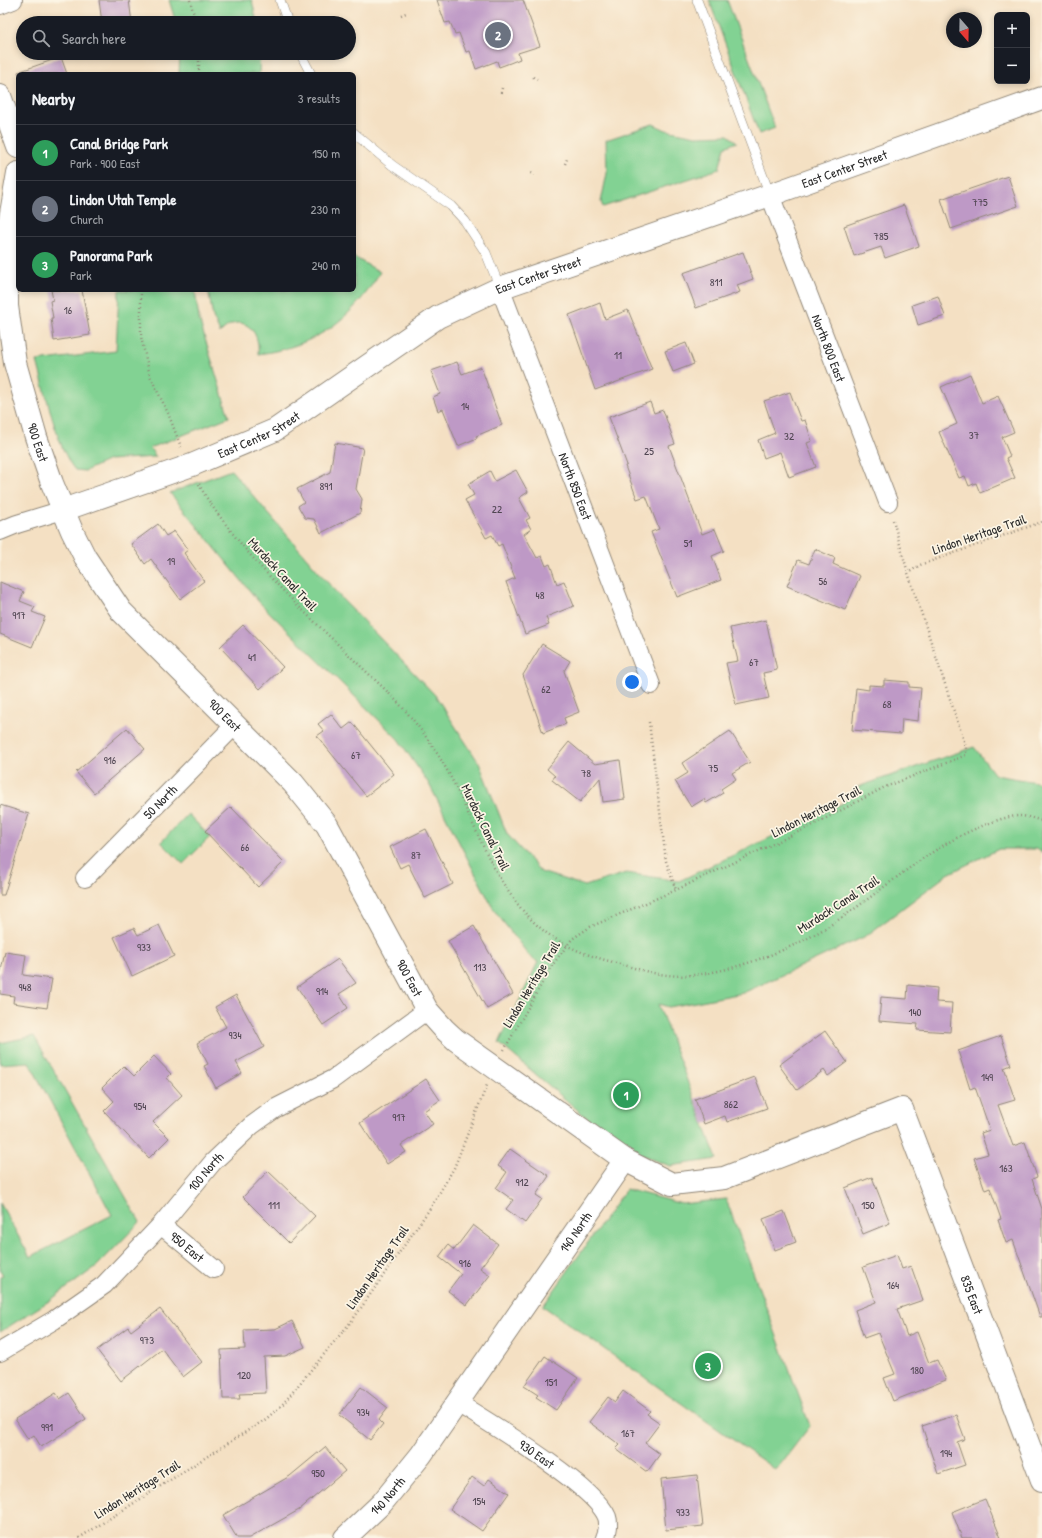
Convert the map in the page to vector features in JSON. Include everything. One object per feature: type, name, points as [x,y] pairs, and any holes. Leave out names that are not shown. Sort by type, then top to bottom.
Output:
[{"type":"street","points":[[0,5],[13,0]]},
{"type":"street","points":[[0,96],[16,141]]},
{"type":"street","name":"East Center Street","points":[[63,510],[192,465],[275,430],[438,317],[500,288],[770,195],[1042,98]]},
{"type":"street","name":"900 East","points":[[16,181],[5,226],[6,306],[15,363],[36,437],[63,510],[85,557],[121,611],[293,784],[327,825],[427,1010],[456,1040],[625,1160]]},
{"type":"street","name":"North 800 East","points":[[770,195],[888,502]]},
{"type":"street","name":"North 850 East","points":[[500,288],[651,685]]},
{"type":"street","points":[[0,531],[17,524],[63,510]]},
{"type":"street","name":"50 North","points":[[84,878],[235,725]]},
{"type":"street","name":"100 North","points":[[0,1352],[54,1320],[104,1285],[161,1224],[213,1162],[251,1126],[276,1108],[333,1079],[427,1010]]},
{"type":"street","name":"835 East","points":[[625,1160],[672,1184],[724,1178],[902,1109],[1042,1480]]},
{"type":"street","name":"140 North","points":[[345,1538],[382,1503],[421,1455],[456,1402],[625,1160]]},
{"type":"street","name":"950 East","points":[[161,1224],[214,1268]]},
{"type":"street","name":"930 East","points":[[456,1402],[505,1433],[593,1497],[608,1518],[608,1527],[605,1538]]},
{"type":"lane","points":[[280,0],[286,16]]},
{"type":"lane","points":[[697,0],[770,195]]},
{"type":"lane","points":[[304,60],[310,72]]},
{"type":"lane","points":[[356,135],[392,164],[451,206],[464,220],[486,252],[500,288]]},
{"type":"path","points":[[190,0],[194,16]]},
{"type":"path","points":[[402,15],[406,13]]},
{"type":"path","points":[[199,60],[199,72]]},
{"type":"path","points":[[533,76],[538,79]]},
{"type":"path","points":[[501,93],[502,88]]},
{"type":"path","points":[[565,164],[567,159]]},
{"type":"path","points":[[531,173],[534,176]]},
{"type":"path","points":[[141,292],[141,337],[150,376],[168,413],[181,448]]},
{"type":"path","name":"Murdock Canal Trail","points":[[196,479],[213,508],[242,546],[273,581],[383,687],[418,726],[449,773],[494,869],[521,908],[536,924],[558,942],[565,945],[602,959],[669,976],[710,973],[766,956],[808,938],[944,844],[968,832],[995,821],[1019,816],[1042,821]]},
{"type":"path","points":[[888,502],[908,573]]},
{"type":"path","name":"Lindon Heritage Trail","points":[[79,1538],[266,1419],[282,1405],[354,1318],[433,1204],[454,1168],[495,1068],[565,945],[572,938],[590,927],[676,890],[813,825],[883,788],[966,755],[966,747],[908,573],[920,565],[1042,522]]},
{"type":"path","points":[[649,722],[666,861],[676,890]]},
{"type":"green space","points":[[169,0],[252,0],[255,16],[174,16]]},
{"type":"green space","points":[[709,0],[727,0],[775,128],[759,134]]},
{"type":"green space","points":[[180,60],[260,60],[259,72],[179,72]]},
{"type":"green space","points":[[653,124],[666,130],[696,136],[728,135],[737,142],[725,147],[719,169],[603,207],[601,202],[607,173],[606,140]]},
{"type":"green space","points":[[356,258],[380,272],[357,304],[344,317],[314,338],[297,345],[258,354],[256,337],[252,330],[241,323],[234,323],[220,333],[213,317],[208,292],[356,292]]},
{"type":"green space","points":[[119,292],[195,292],[199,319],[229,417],[150,448],[156,457],[109,460],[85,471],[75,470],[57,434],[37,361],[116,351]]},
{"type":"green space","points":[[231,470],[342,599],[435,695],[479,763],[507,834],[541,872],[585,886],[626,873],[679,881],[843,803],[855,788],[974,747],[995,775],[1042,783],[1042,853],[1037,849],[999,849],[948,874],[866,936],[743,993],[669,1007],[658,1004],[717,1159],[670,1166],[621,1147],[499,1043],[538,962],[531,958],[494,910],[429,784],[398,739],[259,602],[170,493]]},
{"type":"green space","points":[[188,814],[210,837],[183,864],[161,842]]},
{"type":"green space","points":[[34,1036],[140,1222],[97,1266],[49,1301],[0,1332],[0,1276],[3,1275],[0,1270],[0,1203],[30,1257],[112,1215],[29,1062],[0,1064],[0,1043]]},
{"type":"green space","points":[[626,1189],[682,1204],[726,1199],[810,1426],[776,1470],[543,1306]]},
{"type":"building","points":[[99,0],[129,0],[131,16],[101,16]]},
{"type":"building","points":[[437,0],[523,0],[540,46],[518,53],[520,59],[499,67],[497,61],[476,69],[470,51],[466,52],[459,33],[455,34],[450,22],[445,23]]},
{"type":"building","points":[[52,60],[62,60],[66,72],[18,72]]},
{"type":"building","points":[[1008,176],[1018,206],[951,229],[941,199]]},
{"type":"building","points":[[904,205],[919,246],[885,258],[881,247],[854,256],[844,226]]},
{"type":"building","points":[[743,252],[753,279],[737,285],[740,292],[696,308],[683,273]]},
{"type":"building","points":[[51,292],[82,292],[90,335],[54,341],[51,318],[53,318],[50,301],[53,300]]},
{"type":"building","points":[[938,296],[945,316],[918,325],[912,305]]},
{"type":"building","points":[[600,303],[605,319],[628,310],[652,369],[595,390],[569,315]]},
{"type":"building","points":[[686,343],[694,364],[673,372],[665,351]]},
{"type":"building","points":[[457,362],[462,374],[481,367],[502,425],[476,436],[477,438],[458,446],[443,409],[438,411],[433,397],[440,394],[431,371]]},
{"type":"building","points":[[970,374],[982,403],[998,396],[1014,432],[1002,437],[1010,456],[1006,458],[1015,478],[980,493],[976,483],[969,486],[965,476],[959,478],[939,432],[957,424],[941,387]]},
{"type":"building","points":[[790,392],[801,421],[805,420],[812,441],[807,443],[816,467],[789,477],[780,452],[764,458],[758,440],[775,433],[764,401]]},
{"type":"building","points":[[650,402],[654,413],[663,410],[675,444],[669,446],[702,534],[715,529],[724,551],[712,556],[721,580],[677,597],[651,532],[659,529],[646,496],[637,499],[625,466],[627,465],[609,417]]},
{"type":"building","points":[[335,443],[363,448],[356,489],[362,499],[360,513],[321,533],[314,519],[305,518],[298,506],[304,502],[297,489],[330,472]]},
{"type":"building","points":[[516,470],[528,492],[519,498],[530,518],[526,520],[531,529],[524,534],[537,558],[542,556],[546,566],[550,564],[557,584],[564,581],[574,606],[546,617],[549,625],[525,634],[506,582],[515,578],[502,544],[498,546],[492,535],[486,538],[465,500],[474,495],[468,484],[490,471],[495,481]]},
{"type":"building","points":[[158,524],[166,536],[174,531],[188,550],[184,553],[204,581],[180,599],[151,559],[145,564],[131,544]]},
{"type":"building","points":[[815,549],[835,558],[833,564],[860,576],[845,610],[787,586],[798,560],[809,564]]},
{"type":"building","points":[[0,582],[24,592],[20,601],[35,607],[32,612],[45,617],[32,647],[0,634]]},
{"type":"building","points":[[766,620],[777,670],[763,673],[769,698],[736,705],[726,663],[738,661],[730,628]]},
{"type":"building","points":[[243,625],[283,667],[260,689],[220,647]]},
{"type":"building","points":[[542,644],[570,661],[564,671],[579,712],[564,718],[566,724],[543,733],[523,675]]},
{"type":"building","points":[[884,680],[909,682],[909,687],[921,688],[918,721],[902,719],[901,734],[852,730],[856,688],[869,690],[869,685],[884,686]]},
{"type":"building","points":[[331,714],[343,729],[352,722],[394,774],[366,796],[317,736],[324,731],[318,724]]},
{"type":"building","points":[[127,728],[145,749],[94,793],[76,772]]},
{"type":"building","points":[[730,731],[750,762],[732,773],[736,779],[721,789],[723,793],[706,803],[704,799],[691,807],[675,781],[688,773],[682,763]]},
{"type":"building","points":[[569,742],[595,764],[620,760],[625,799],[603,802],[600,778],[580,802],[552,780],[555,776],[547,769]]},
{"type":"building","points":[[0,805],[29,814],[4,895],[0,895]]},
{"type":"building","points":[[231,807],[284,862],[258,887],[205,831]]},
{"type":"building","points":[[426,829],[453,884],[425,898],[408,864],[400,868],[390,847]]},
{"type":"building","points":[[159,925],[174,956],[132,976],[114,937],[134,928],[138,935]]},
{"type":"building","points":[[474,926],[513,994],[487,1009],[448,941]]},
{"type":"building","points":[[5,952],[26,955],[23,975],[52,979],[47,1008],[13,1003],[14,996],[0,994],[0,975]]},
{"type":"building","points":[[338,959],[356,983],[339,994],[348,1008],[323,1025],[297,987]]},
{"type":"building","points":[[908,985],[937,988],[936,1002],[952,1003],[950,1032],[917,1030],[918,1024],[879,1021],[881,997],[907,999]]},
{"type":"building","points":[[236,995],[264,1047],[236,1062],[242,1073],[216,1088],[204,1066],[208,1064],[197,1043],[226,1027],[215,1007]]},
{"type":"building","points":[[825,1031],[847,1062],[828,1076],[824,1070],[797,1090],[779,1065]]},
{"type":"building","points":[[1001,1036],[1011,1065],[1004,1068],[1015,1100],[998,1105],[1013,1146],[1025,1142],[1037,1177],[1032,1179],[1042,1209],[1042,1317],[1040,1317],[1013,1240],[1006,1243],[998,1220],[1001,1219],[990,1188],[985,1190],[974,1158],[988,1154],[981,1133],[990,1130],[975,1087],[970,1089],[958,1051]]},
{"type":"building","points":[[154,1056],[171,1074],[167,1078],[182,1095],[153,1122],[169,1138],[149,1158],[104,1111],[114,1101],[102,1088],[124,1066],[134,1076]]},
{"type":"building","points":[[755,1077],[767,1108],[727,1122],[725,1116],[704,1124],[695,1099]]},
{"type":"building","points":[[426,1079],[440,1100],[424,1111],[433,1124],[401,1145],[406,1152],[387,1164],[360,1123]]},
{"type":"building","points":[[510,1149],[549,1176],[536,1195],[542,1199],[525,1223],[506,1209],[513,1200],[496,1188],[507,1172],[498,1166]]},
{"type":"building","points":[[268,1171],[315,1216],[289,1243],[243,1197]]},
{"type":"building","points":[[872,1177],[890,1223],[863,1234],[845,1188]]},
{"type":"building","points":[[784,1211],[796,1242],[775,1250],[763,1219]]},
{"type":"building","points":[[473,1225],[498,1244],[480,1268],[490,1275],[467,1305],[448,1291],[461,1274],[439,1257],[448,1245],[454,1250]]},
{"type":"building","points":[[897,1255],[902,1269],[911,1266],[923,1300],[897,1309],[907,1336],[917,1332],[929,1363],[937,1360],[946,1380],[893,1401],[884,1378],[895,1374],[878,1333],[864,1338],[855,1310],[876,1302],[863,1267]]},
{"type":"building","points":[[160,1309],[202,1362],[183,1377],[162,1349],[121,1381],[97,1350],[128,1327],[131,1331]]},
{"type":"building","points":[[292,1321],[305,1347],[285,1356],[264,1357],[266,1393],[239,1394],[240,1399],[223,1399],[221,1350],[245,1349],[244,1330],[275,1329]]},
{"type":"building","points":[[545,1356],[578,1378],[556,1410],[536,1397],[538,1395],[524,1386]]},
{"type":"building","points":[[361,1387],[388,1408],[379,1420],[383,1424],[370,1440],[339,1415]]},
{"type":"building","points":[[623,1391],[650,1411],[647,1414],[660,1423],[645,1443],[660,1454],[647,1472],[616,1449],[620,1445],[589,1422],[608,1397],[615,1402]]},
{"type":"building","points":[[56,1393],[60,1399],[69,1393],[86,1419],[41,1447],[34,1435],[28,1439],[15,1419]]},
{"type":"building","points":[[956,1415],[965,1439],[957,1442],[965,1465],[938,1474],[922,1426]]},
{"type":"building","points":[[325,1447],[345,1471],[299,1510],[249,1538],[237,1538],[223,1515],[290,1476]]},
{"type":"building","points":[[697,1475],[703,1526],[666,1530],[661,1479]]},
{"type":"building","points":[[472,1477],[484,1486],[489,1479],[509,1493],[482,1531],[450,1509]]},
{"type":"building","points":[[985,1499],[1001,1538],[962,1538],[952,1512]]},
{"type":"place","name":"Lindon Utah Temple","points":[[498,35]]},
{"type":"place","name":"Canal Bridge Park","points":[[626,1095]]},
{"type":"place","name":"Panorama Park","points":[[708,1366]]}]
